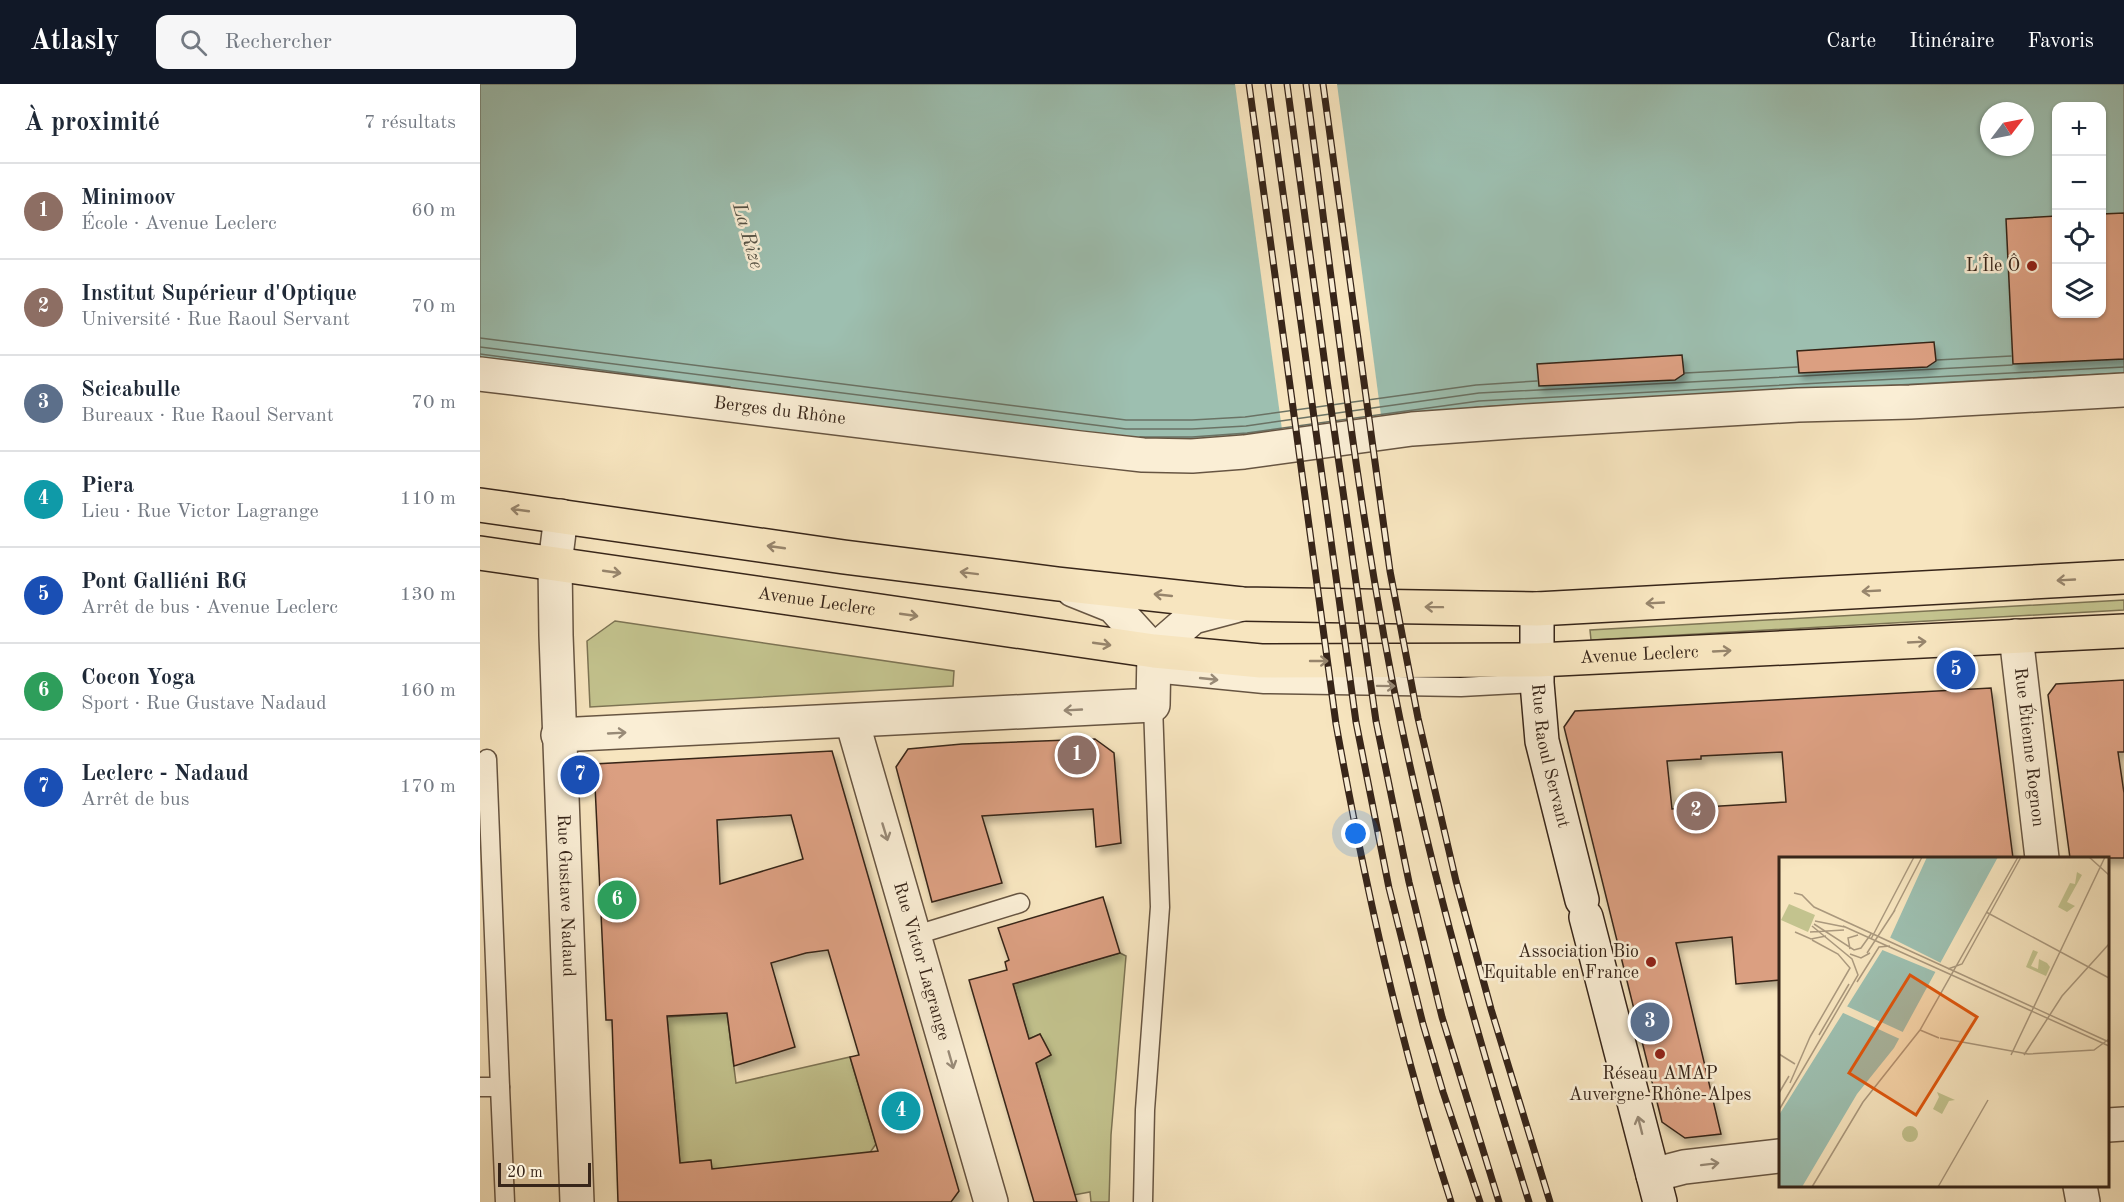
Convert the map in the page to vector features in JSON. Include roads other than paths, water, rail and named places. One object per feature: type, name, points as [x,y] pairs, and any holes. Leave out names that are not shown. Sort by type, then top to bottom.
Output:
[{"type":"main road","points":[[480,505],[844,557],[1242,604],[1537,609],[2124,577]]},
{"type":"main road","name":"Avenue Leclerc","points":[[480,553],[555,564],[1153,676],[1261,661],[1538,672],[2016,636],[2124,631]]},
{"type":"street","name":"Berges du Rhône","points":[[480,374],[1080,448],[1192,456],[1244,452],[1412,429],[1798,405],[1910,402],[2124,390]]},
{"type":"street","name":"Rue Gustave Nadaud","points":[[561,516],[555,564],[558,735],[576,1202]]},
{"type":"street","points":[[1058,584],[1113,606],[1153,676],[1193,617],[1242,604]]},
{"type":"street","name":"Rue Raoul Servant","points":[[1537,609],[1542,741],[1656,1188]]},
{"type":"street","name":"Rue Étienne Rognon","points":[[2016,636],[2042,857]]},
{"type":"street","name":"Avenue Leclerc","points":[[558,735],[852,721],[1153,676]]},
{"type":"street","name":"Rue Victor Lagrange","points":[[852,721],[916,935],[991,1202]]},
{"type":"street","points":[[2109,1125],[2124,1124]]},
{"type":"street","points":[[1656,1188],[1684,1167],[1779,1156]]},
{"type":"street","points":[[2080,1187],[2083,1202]]},
{"type":"lane","points":[[1143,1202],[1145,1110],[1160,907],[1153,676]]},
{"type":"lane","points":[[487,759],[505,1202]]},
{"type":"lane","points":[[916,935],[1020,903]]},
{"type":"lane","points":[[480,1087],[500,1087]]},
{"type":"water","name":"La Rize","points":[[480,84],[2124,84],[2124,373],[1479,407],[1247,439],[1125,442],[480,360]]},
{"type":"railway","points":[[1249,84],[1336,724],[1385,964],[1416,1084],[1451,1202]]},
{"type":"railway","points":[[1268,84],[1356,722],[1389,888],[1423,1024],[1480,1202]]},
{"type":"railway","points":[[1287,84],[1376,721],[1409,882],[1442,1017],[1499,1202]]},
{"type":"railway","points":[[1306,84],[1357,468],[1377,596],[1406,749],[1442,902],[1529,1202]]},
{"type":"railway","points":[[1323,84],[1390,571],[1418,718],[1456,881],[1491,1009],[1550,1202]]},
{"type":"place","name":"L'Île Ô","points":[[2032,266]]},
{"type":"place","name":"Pont Galliéni RG","points":[[1956,670]]},
{"type":"place","name":"Minimoov","points":[[1077,755]]},
{"type":"place","name":"Leclerc - Nadaud","points":[[580,775]]},
{"type":"place","name":"Institut Supérieur d'Optique","points":[[1696,811]]},
{"type":"place","name":"Cocon Yoga","points":[[617,900]]},
{"type":"place","name":"Association Bio Equitable en France","points":[[1651,962]]},
{"type":"place","name":"Scicabulle","points":[[1650,1022]]},
{"type":"place","name":"Réseau AMAP Auvergne-Rhône-Alpes","points":[[1660,1054]]},
{"type":"place","name":"Piera","points":[[901,1111]]}]
